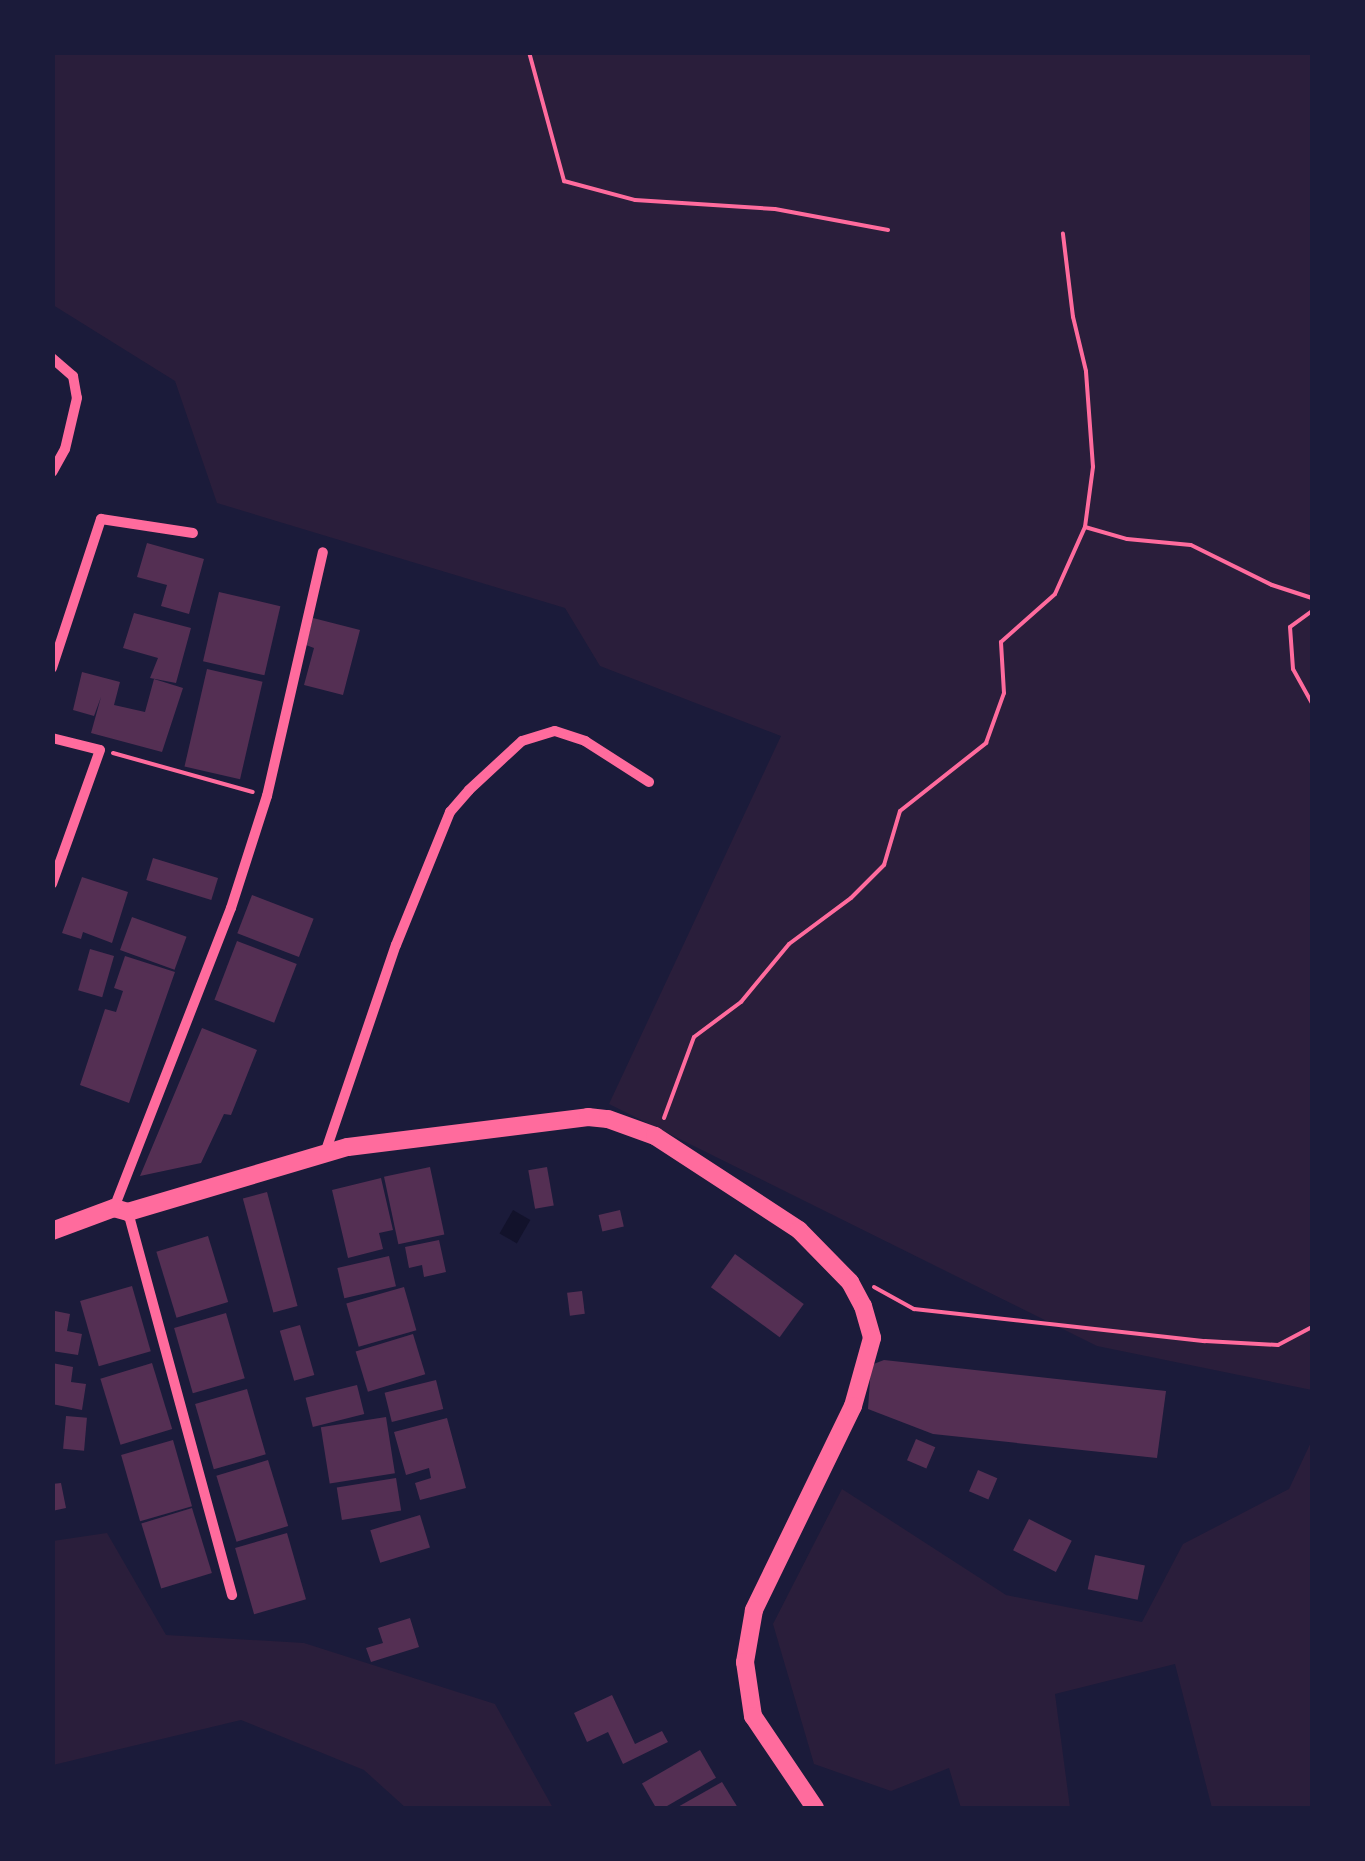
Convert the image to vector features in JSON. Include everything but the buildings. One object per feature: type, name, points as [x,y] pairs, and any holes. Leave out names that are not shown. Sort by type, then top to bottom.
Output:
[{"type":"street","points":[[52,358],[73,376],[77,398],[65,449],[52,472]]},
{"type":"street","points":[[52,668],[101,519],[194,533]]},
{"type":"street","points":[[232,1594],[121,1210],[231,908],[267,796],[323,552]]},
{"type":"street","points":[[325,1153],[396,945],[450,812],[469,790],[522,741],[555,731],[585,741],[649,782]]},
{"type":"street","points":[[52,738],[100,750],[52,884]]},
{"type":"street","points":[[52,1230],[325,1153],[569,1118],[608,1119],[656,1136],[799,1230],[850,1282],[863,1306],[872,1338],[854,1406],[754,1610],[745,1662],[753,1716],[816,1808]]},
{"type":"path","points":[[529,52],[564,182],[635,200],[775,209],[888,230]]},
{"type":"path","points":[[656,1136],[694,1037],[741,1002],[789,944],[851,898],[884,864],[900,811],[986,743],[1004,693],[1001,642],[1055,594],[1086,527],[1093,467],[1086,371],[1073,317],[1063,234]]},
{"type":"path","points":[[1086,527],[1126,540],[1190,544],[1272,586],[1312,598]]},
{"type":"path","points":[[1312,611],[1290,627],[1293,669],[1312,703]]},
{"type":"path","points":[[100,750],[267,796]]},
{"type":"path","points":[[850,1282],[880,1288],[914,1309],[1206,1341],[1278,1344],[1312,1326]]},
{"type":"shaded area","points":[[52,53],[1312,53],[1312,1390],[1097,1346],[609,1104],[781,736],[600,666],[565,608],[217,503],[175,381],[53,305]]},
{"type":"shaded area","points":[[513,1210],[530,1220],[517,1243],[499,1233]]},
{"type":"shaded area","points":[[1312,1440],[1312,1808],[1212,1808],[1175,1664],[1055,1694],[1070,1808],[961,1808],[949,1768],[891,1791],[814,1764],[773,1624],[842,1489],[1006,1595],[1142,1622],[1183,1544],[1289,1489]]},
{"type":"shaded area","points":[[107,1533],[166,1635],[304,1643],[495,1704],[553,1808],[406,1808],[364,1770],[241,1720],[53,1765],[53,1541]]}]
